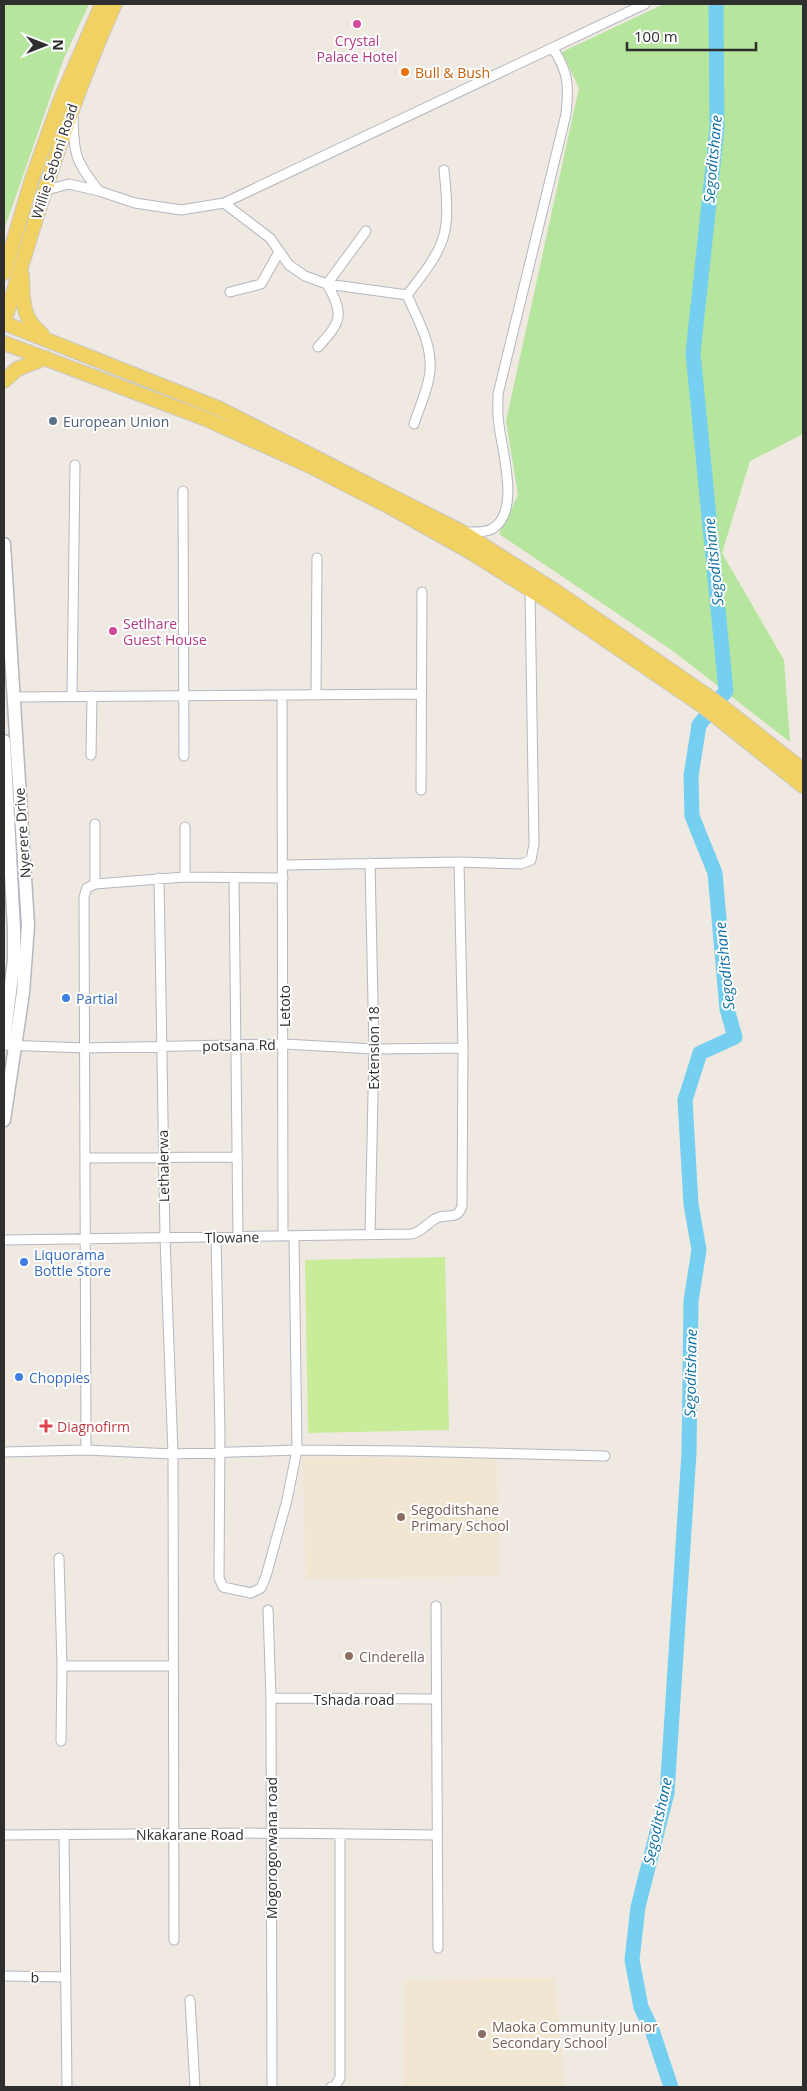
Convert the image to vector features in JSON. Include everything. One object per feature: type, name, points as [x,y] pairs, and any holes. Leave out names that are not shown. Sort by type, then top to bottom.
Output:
[{"type":"main road","name":"Willie Seboni Road","points":[[5,269],[32,179],[60,101],[102,4]]},
{"type":"main road","name":"Willie Seboni Road","points":[[4,323],[43,191],[72,105],[115,4]]},
{"type":"main road","points":[[22,266],[24,303],[29,323],[49,339]]},
{"type":"main road","points":[[4,323],[49,339],[218,408],[462,532],[557,592],[709,704],[769,751],[803,786]]},
{"type":"main road","points":[[4,343],[206,419],[310,466],[390,506],[472,553],[709,704]]},
{"type":"main road","points":[[4,381],[17,369],[46,358]]},
{"type":"main road","name":"Nyerere Drive","points":[[4,544],[12,697],[28,925],[23,993],[9,1046],[4,1120]]},
{"type":"main road","name":"Nyerere Drive","points":[[4,741],[14,937],[13,969],[4,1040]]},
{"type":"main road","points":[[769,751],[803,770]]},
{"type":"street","points":[[43,191],[69,184],[158,208],[181,210],[224,203],[645,4]]},
{"type":"street","points":[[462,532],[487,531],[493,528],[503,516],[507,502],[508,484],[498,423],[498,394],[566,114],[568,78],[564,66],[553,48]]},
{"type":"street","points":[[72,105],[75,155],[79,166],[99,191]]},
{"type":"street","points":[[407,295],[436,259],[445,239],[448,209],[444,170]]},
{"type":"street","points":[[224,203],[270,238],[279,252],[296,271],[327,284],[407,295]]},
{"type":"street","points":[[327,284],[366,231]]},
{"type":"street","points":[[230,292],[262,284],[279,252]]},
{"type":"street","points":[[318,347],[336,327],[339,314],[338,304],[327,284]]},
{"type":"street","points":[[407,295],[426,338],[430,361],[429,375],[414,424]]},
{"type":"street","points":[[72,695],[75,466]]},
{"type":"street","points":[[183,491],[184,756]]},
{"type":"street","points":[[316,558],[316,695]]},
{"type":"street","points":[[284,865],[459,862],[521,864],[532,860],[534,854],[530,590]]},
{"type":"street","points":[[421,790],[422,592]]},
{"type":"street","points":[[12,697],[72,695],[421,694]]},
{"type":"street","name":"Letoto","points":[[282,695],[284,865],[283,1236]]},
{"type":"street","points":[[91,755],[92,696]]},
{"type":"street","points":[[95,824],[95,884]]},
{"type":"street","points":[[185,827],[185,877]]},
{"type":"street","points":[[459,862],[463,1048]]},
{"type":"street","name":"Extension 18","points":[[370,863],[374,1049],[370,1234]]},
{"type":"street","points":[[86,1450],[84,897],[87,888],[95,884],[159,878],[283,878]]},
{"type":"street","name":"Lethalerwa","points":[[159,878],[160,1046],[173,1454],[174,1940]]},
{"type":"street","points":[[234,878],[235,1157],[238,1237]]},
{"type":"street","name":"potsana Rd","points":[[9,1046],[85,1048],[284,1044],[374,1049],[463,1048]]},
{"type":"street","name":"Tlowane","points":[[4,1240],[411,1234],[422,1230],[436,1218],[454,1217],[462,1206],[463,1048]]},
{"type":"street","points":[[85,1158],[235,1157]]},
{"type":"street","points":[[216,1238],[221,1584],[230,1590],[251,1593],[261,1588],[266,1576],[287,1500],[297,1450],[294,1236]]},
{"type":"street","points":[[4,1452],[86,1450],[173,1454],[297,1450],[405,1450],[604,1456]]},
{"type":"street","points":[[58,1558],[62,1666],[61,1741]]},
{"type":"street","points":[[436,1606],[438,1948]]},
{"type":"street","name":"Mogorogorwana road","points":[[268,1610],[271,1698],[272,2087]]},
{"type":"street","points":[[62,1666],[173,1666]]},
{"type":"street","name":"Tshada road","points":[[271,1698],[436,1699]]},
{"type":"street","name":"Nkakarane Road","points":[[4,1835],[271,1833],[437,1835]]},
{"type":"street","points":[[64,1834],[67,2087]]},
{"type":"street","points":[[331,2087],[335,2086],[340,2078],[340,1834]]},
{"type":"street","name":"b","points":[[4,1976],[66,1977]]},
{"type":"street","points":[[190,2000],[195,2087]]},
{"type":"shaded area","name":"Segoditshane Primary School","points":[[302,1457],[497,1459],[499,1576],[306,1579]]},
{"type":"shaded area","name":"Maoka Community Junior Secondary School","points":[[555,1978],[565,2087],[403,2087],[404,1981]]},
{"type":"green space","points":[[4,4],[89,4],[64,58],[4,230]]},
{"type":"green space","points":[[664,4],[803,4],[803,434],[750,461],[722,553],[784,660],[790,742],[673,651],[499,534],[518,495],[506,421],[579,88],[562,52]]},
{"type":"green space","points":[[445,1257],[449,1430],[308,1433],[305,1260]]},
{"type":"waterway","name":"Segoditshane","points":[[671,2087],[652,2030],[641,2007],[632,1960],[638,1907],[667,1793],[689,1453],[691,1301],[699,1250],[691,1204],[685,1100],[700,1053],[735,1037],[727,1009],[715,873],[692,816],[691,776],[699,725],[726,691],[693,353],[717,128],[716,4]]},
{"type":"place","name":"Crystal Palace Hotel","points":[[357,24]]},
{"type":"place","name":"Bull & Bush","points":[[405,72]]},
{"type":"place","name":"European Union","points":[[53,421]]},
{"type":"place","name":"Setlhare Guest House","points":[[113,631]]},
{"type":"place","name":"Partial","points":[[66,998]]},
{"type":"place","name":"Liquorama Bottle Store","points":[[24,1262]]},
{"type":"place","name":"Choppies","points":[[19,1377]]},
{"type":"place","name":"Diagnofirm","points":[[46,1426]]},
{"type":"place","name":"Segoditshane Primary School","points":[[401,1517]]},
{"type":"place","name":"Cinderella","points":[[349,1656]]},
{"type":"place","name":"Maoka Community Junior Secondary School","points":[[482,2034]]}]
